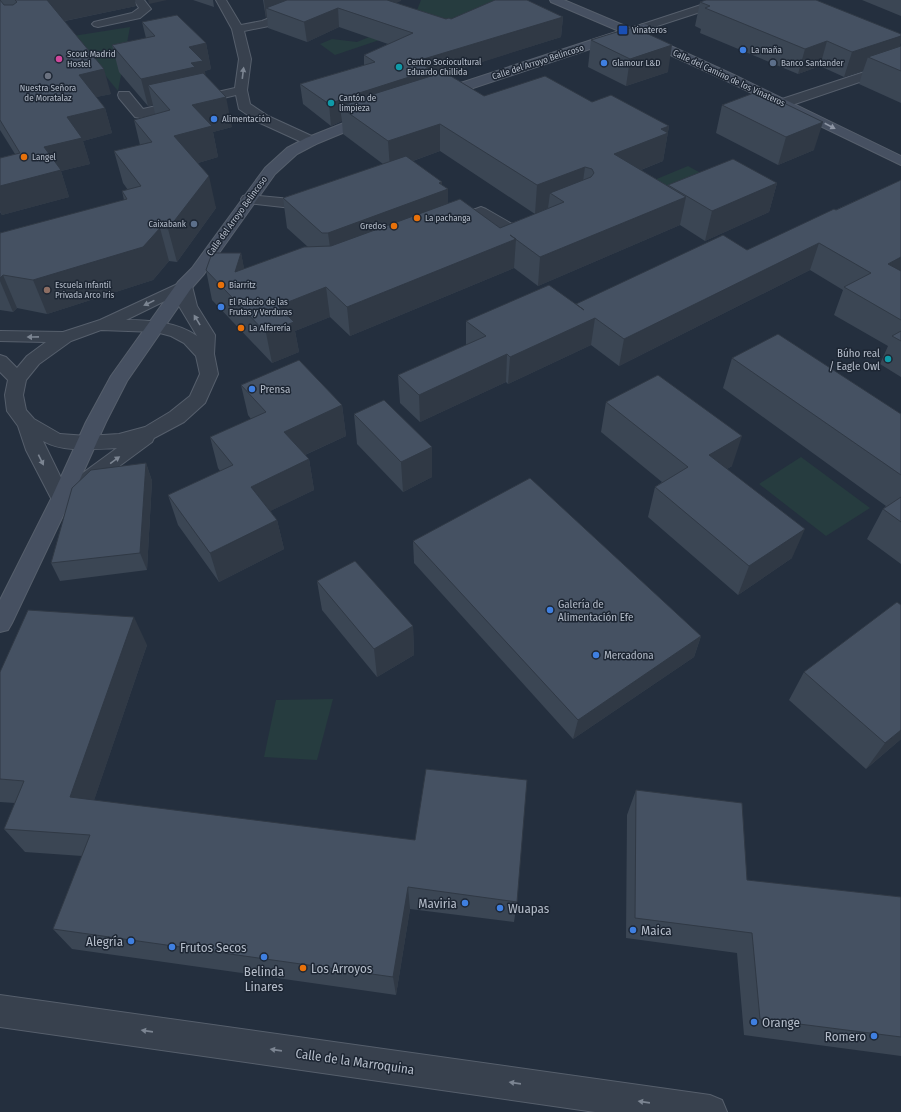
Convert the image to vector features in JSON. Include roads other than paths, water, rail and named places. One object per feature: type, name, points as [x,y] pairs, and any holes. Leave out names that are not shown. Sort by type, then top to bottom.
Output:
[{"type":"street","points":[[98,24],[136,16],[145,9],[139,0]]},
{"type":"street","points":[[221,0],[238,29],[245,59],[241,90],[244,106],[262,119],[311,141]]},
{"type":"street","points":[[238,29],[265,24],[325,0]]},
{"type":"street","name":"Calle del Camino de los Vinateros","points":[[555,0],[631,32],[784,103],[901,161]]},
{"type":"street","name":"Calle del Camino de los Vinateros","points":[[577,0],[644,27],[797,98],[901,149]]},
{"type":"street","name":"Calle del Arroyo Belincoso","points":[[427,98],[727,0]]},
{"type":"street","points":[[784,103],[901,64]]},
{"type":"street","points":[[124,95],[140,114],[241,90]]},
{"type":"street","name":"Calle del Arroyo Belincoso","points":[[0,623],[61,499],[96,422],[118,380],[184,286],[198,271],[248,199],[270,171],[292,151],[311,141],[360,120],[382,113]]},
{"type":"street","points":[[248,199],[292,204],[328,192]]},
{"type":"street","points":[[437,229],[481,212],[511,230],[546,215]]},
{"type":"street","name":"Calle del Arroyo Belincoso","points":[[198,271],[216,270]]},
{"type":"street","points":[[184,286],[188,306],[206,335],[205,354],[209,374],[198,399],[178,417],[152,432],[61,499],[36,450],[27,424],[17,411],[14,395],[17,378],[34,360],[65,337],[99,325],[156,327],[177,332],[190,339],[205,354]]},
{"type":"street","name":"Calle del Arroyo Belincoso","points":[[99,325],[184,286]]},
{"type":"street","points":[[0,336],[8,338],[65,337]]},
{"type":"street","points":[[0,361],[17,378]]},
{"type":"street","points":[[27,424],[56,440],[87,443],[118,441],[152,432]]},
{"type":"street","name":"Calle de la Marroquina","points":[[0,1011],[710,1112]]},
{"type":"place","name":"Vinateros","points":[[623,30]]},
{"type":"place","name":"La maña","points":[[743,50]]},
{"type":"place","name":"Scout Madrid Hostel","points":[[59,59]]},
{"type":"place","name":"Glamour L&D","points":[[604,63]]},
{"type":"place","name":"Banco Santander","points":[[773,63]]},
{"type":"place","name":"Centro Sociocultural Eduardo Chillida","points":[[399,67]]},
{"type":"place","name":"Nuestra Señora de Moratalaz","points":[[48,76]]},
{"type":"place","name":"Cantón de limpieza","points":[[331,103]]},
{"type":"place","name":"Alimentación","points":[[214,119]]},
{"type":"place","name":"Langel","points":[[24,157]]},
{"type":"place","name":"La pachanga","points":[[417,218]]},
{"type":"place","name":"Caixabank","points":[[194,224]]},
{"type":"place","name":"Gredos","points":[[394,226]]},
{"type":"place","name":"Biarritz","points":[[221,285]]},
{"type":"place","name":"Escuela Infantil Privada Arco Iris","points":[[47,290]]},
{"type":"place","name":"El Palacio de las Frutas y Verduras","points":[[221,307]]},
{"type":"place","name":"La Alfarería","points":[[241,328]]},
{"type":"place","name":"Búho real / Eagle Owl","points":[[888,359]]},
{"type":"place","name":"Prensa","points":[[252,389]]},
{"type":"place","name":"Galería de Alimentación Efe","points":[[550,610]]},
{"type":"place","name":"Mercadona","points":[[596,655]]},
{"type":"place","name":"Maviria","points":[[465,903]]},
{"type":"place","name":"Wuapas","points":[[500,908]]},
{"type":"place","name":"Maica","points":[[633,930]]},
{"type":"place","name":"Alegría","points":[[131,941]]},
{"type":"place","name":"Frutos Secos","points":[[172,947]]},
{"type":"place","name":"Belinda Linares","points":[[264,957]]},
{"type":"place","name":"Los Arroyos","points":[[303,968]]},
{"type":"place","name":"Orange","points":[[754,1022]]},
{"type":"place","name":"Romero","points":[[874,1036]]}]
